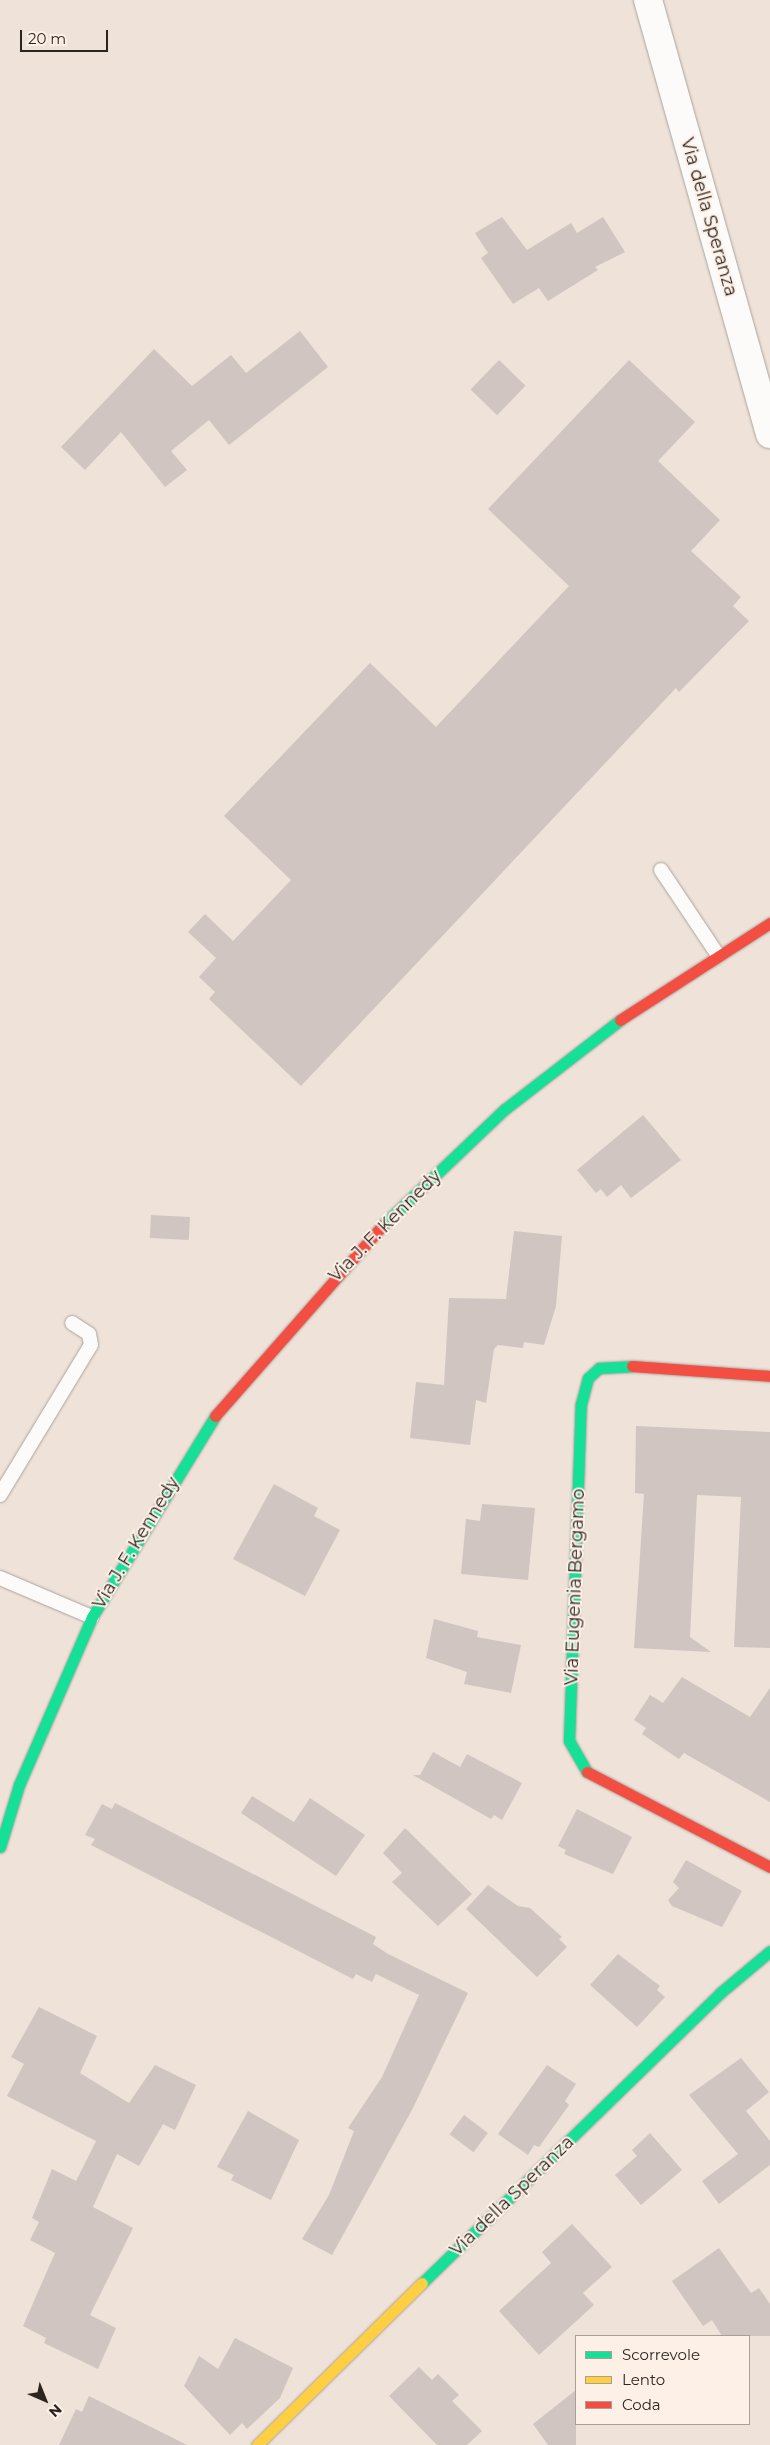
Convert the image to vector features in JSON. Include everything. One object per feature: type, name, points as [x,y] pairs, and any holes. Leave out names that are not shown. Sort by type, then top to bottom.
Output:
[{"type":"street","name":"Via della Speranza","points":[[648,0],[770,434]]},
{"type":"street","name":"Via J. F. Kennedy","points":[[0,1847],[19,1785],[92,1618],[225,1400],[356,1252],[505,1108],[617,1022],[770,923]]},
{"type":"street","name":"Via Eugenia Bergamo","points":[[770,1376],[620,1365],[599,1368],[588,1378],[581,1404],[570,1741],[582,1767],[596,1779],[770,1867]]},
{"type":"street","name":"Via della Speranza","points":[[257,2445],[720,1993],[770,1951]]},
{"type":"lane","points":[[661,870],[718,955]]},
{"type":"lane","points":[[0,1495],[91,1345],[89,1334],[72,1323]]},
{"type":"lane","name":"Via J. F. Kennedy","points":[[0,1578],[92,1618]]},
{"type":"building","points":[[502,217],[527,250],[571,223],[577,233],[603,217],[625,252],[595,267],[598,270],[548,301],[539,288],[513,304],[481,258],[488,253],[475,233]]},
{"type":"building","points":[[300,331],[328,367],[229,445],[209,420],[171,451],[187,470],[165,487],[121,432],[85,470],[61,447],[154,349],[192,386],[231,355],[246,373]]},
{"type":"building","points":[[499,360],[526,386],[497,415],[471,389]]},
{"type":"building","points":[[629,360],[695,422],[658,461],[720,520],[691,551],[741,597],[733,606],[749,621],[679,692],[676,688],[301,1086],[209,999],[215,992],[199,977],[216,958],[188,932],[205,914],[233,941],[291,880],[224,816],[370,663],[436,727],[569,586],[488,509]]},
{"type":"building","points":[[643,1115],[681,1160],[631,1198],[621,1185],[607,1197],[601,1189],[596,1193],[577,1170]]},
{"type":"building","points":[[151,1215],[190,1217],[189,1240],[150,1238]]},
{"type":"building","points":[[514,1231],[562,1236],[556,1306],[544,1345],[524,1342],[523,1348],[498,1345],[494,1349],[486,1403],[476,1400],[470,1445],[410,1438],[416,1382],[444,1385],[449,1298],[506,1299]]},
{"type":"building","points":[[636,1426],[770,1432],[770,1648],[734,1647],[741,1497],[697,1495],[690,1637],[711,1652],[634,1648],[644,1494],[635,1493]]},
{"type":"building","points":[[274,1484],[318,1508],[314,1516],[340,1530],[305,1596],[233,1559]]},
{"type":"building","points":[[482,1504],[535,1508],[528,1580],[461,1574],[466,1519],[480,1521]]},
{"type":"building","points":[[434,1619],[478,1631],[477,1637],[521,1645],[511,1693],[464,1684],[467,1672],[426,1658]]},
{"type":"building","points":[[682,1677],[750,1717],[770,1688],[770,1802],[684,1753],[679,1759],[642,1734],[646,1728],[634,1720],[650,1695],[663,1703]]},
{"type":"building","points":[[433,1752],[460,1767],[467,1754],[522,1783],[502,1820],[494,1815],[491,1819],[413,1775],[420,1775]]},
{"type":"building","points":[[252,1796],[294,1822],[310,1798],[365,1835],[336,1876],[241,1813]]},
{"type":"building","points":[[115,1803],[376,1937],[373,1944],[388,1954],[468,1993],[413,2108],[332,2255],[302,2239],[329,2195],[354,2131],[348,2128],[382,2077],[419,1995],[376,1974],[372,1982],[356,1974],[353,1979],[91,1845],[95,1839],[85,1835],[102,1804],[112,1809]]},
{"type":"building","points":[[577,1809],[632,1837],[613,1874],[564,1854],[566,1850],[558,1846]]},
{"type":"building","points":[[405,1828],[472,1894],[438,1926],[392,1882],[402,1873],[383,1853]]},
{"type":"building","points":[[686,1860],[742,1891],[722,1927],[672,1906],[668,1900],[679,1888],[673,1882]]},
{"type":"building","points":[[488,1885],[518,1906],[530,1908],[562,1937],[559,1939],[567,1947],[537,1977],[466,1909]]},
{"type":"building","points":[[618,1954],[660,1986],[657,1990],[665,1997],[637,2027],[590,1985]]},
{"type":"building","points":[[39,2007],[97,2036],[80,2073],[129,2103],[155,2065],[196,2085],[175,2130],[163,2124],[139,2166],[117,2154],[93,2207],[133,2228],[90,2315],[116,2328],[98,2369],[44,2343],[46,2338],[23,2326],[55,2253],[30,2240],[39,2222],[32,2218],[52,2169],[76,2181],[96,2141],[7,2096],[24,2064],[11,2057]]},
{"type":"building","points":[[741,2058],[769,2092],[746,2111],[770,2141],[770,2165],[719,2204],[702,2181],[738,2154],[689,2095]]},
{"type":"building","points":[[547,2065],[576,2084],[565,2101],[569,2105],[539,2147],[534,2145],[528,2155],[498,2134]]},
{"type":"building","points":[[248,2111],[299,2140],[271,2200],[231,2180],[234,2175],[217,2167]]},
{"type":"building","points":[[464,2115],[488,2133],[474,2152],[450,2134]]},
{"type":"building","points":[[650,2133],[682,2170],[641,2205],[615,2175],[637,2156],[632,2150]]},
{"type":"building","points":[[572,2224],[612,2267],[583,2293],[594,2305],[539,2355],[499,2311],[551,2263],[542,2252]]},
{"type":"building","points":[[719,2248],[751,2293],[759,2288],[770,2304],[770,2336],[721,2335],[712,2320],[703,2326],[672,2281]]},
{"type":"building","points":[[235,2338],[293,2368],[280,2398],[247,2429],[242,2423],[230,2435],[184,2386],[199,2356],[218,2369]]},
{"type":"building","points":[[419,2367],[432,2380],[438,2374],[459,2395],[452,2401],[482,2431],[467,2445],[437,2445],[389,2396]]},
{"type":"building","points":[[575,2391],[576,2445],[548,2445],[533,2424]]},
{"type":"building","points":[[89,2396],[187,2445],[59,2445],[76,2409],[82,2412]]},
{"type":"traffic: fast","points":[[383,1225],[505,1109],[620,1020]]},
{"type":"traffic: fast","points":[[587,1772],[569,1741],[581,1404],[588,1378],[599,1368],[632,1366]]},
{"type":"traffic: fast","points":[[0,1847],[19,1785],[92,1617],[215,1416]]},
{"type":"traffic: fast","points":[[422,2283],[720,1993],[770,1951]]},
{"type":"traffic: slow","points":[[257,2445],[422,2283]]},
{"type":"traffic: jam","points":[[620,1020],[770,923]]},
{"type":"traffic: jam","points":[[215,1416],[383,1225]]},
{"type":"traffic: jam","points":[[632,1366],[770,1376]]},
{"type":"traffic: jam","points":[[587,1772],[770,1867]]}]
